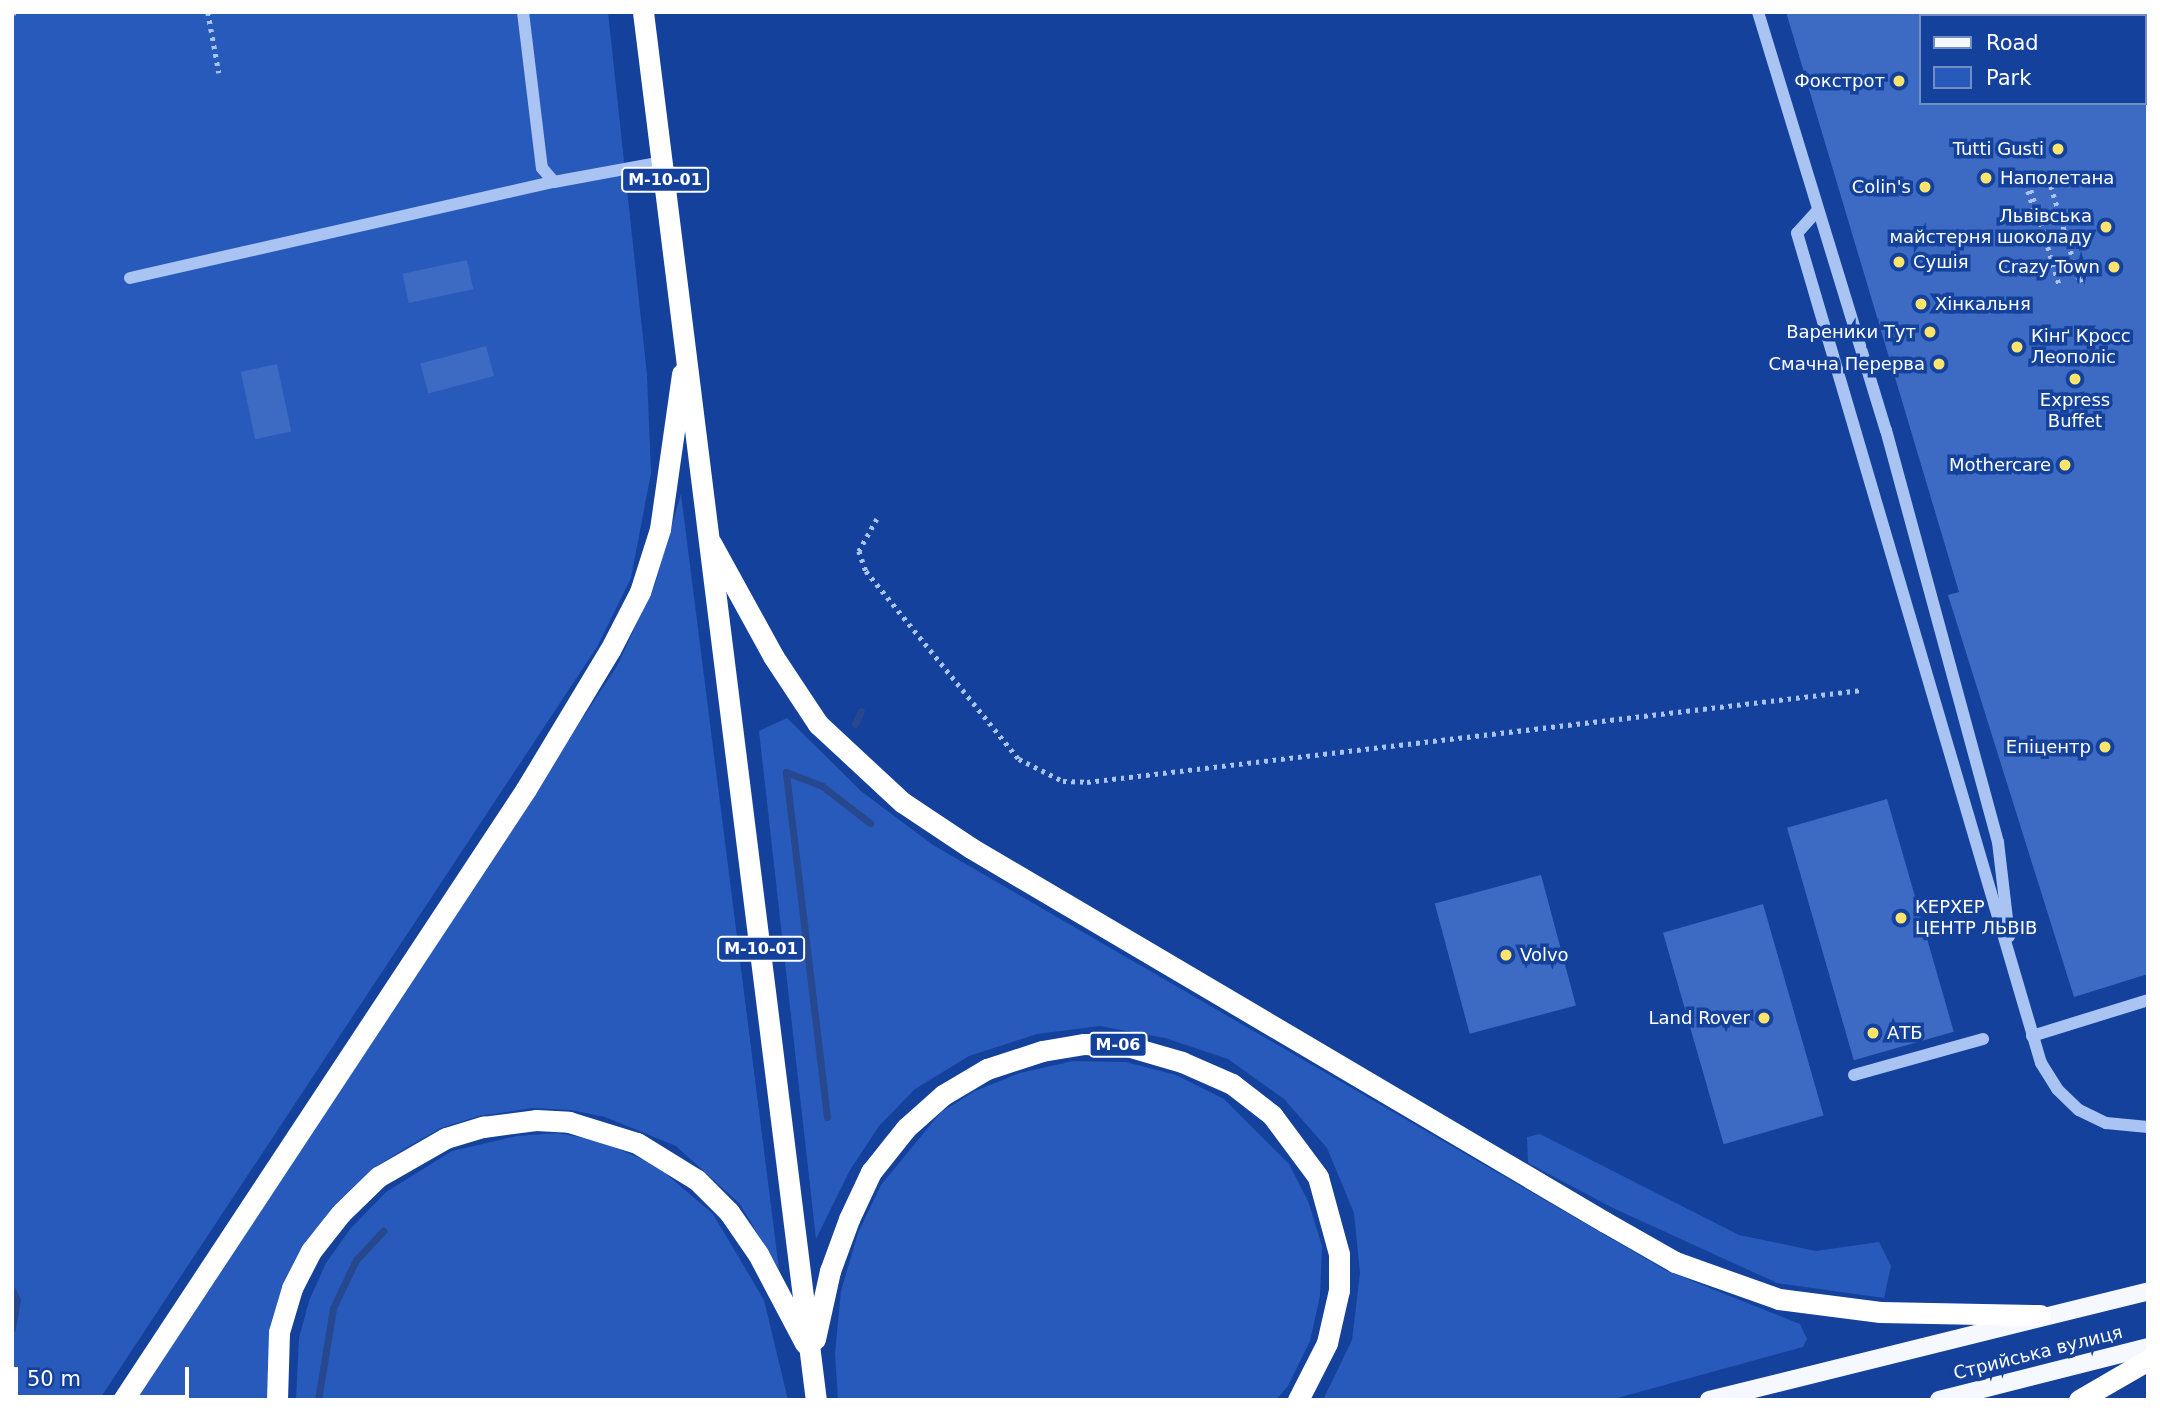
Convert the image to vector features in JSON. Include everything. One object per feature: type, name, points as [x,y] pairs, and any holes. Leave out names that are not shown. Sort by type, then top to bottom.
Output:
[{"type":"highway","name":"М-10-01","points":[[643,12],[811,1354]]},
{"type":"highway","points":[[122,1400],[526,789],[610,650],[640,592],[660,529],[686,348]]},
{"type":"highway","points":[[710,543],[773,656],[818,724],[902,802],[971,848],[1605,1222],[1675,1262],[1779,1299],[1880,1312],[2039,1315]]},
{"type":"highway","name":"М-06","points":[[816,1400],[811,1354],[830,1271],[849,1219],[871,1172],[906,1128],[943,1095],[987,1069],[1042,1051],[1084,1044],[1126,1046],[1182,1062],[1232,1084],[1272,1115],[1318,1177],[1339,1254],[1339,1290],[1328,1343],[1298,1400]]},
{"type":"highway","points":[[277,1400],[279,1332],[292,1288],[312,1251],[341,1213],[378,1177],[446,1138],[483,1127],[536,1120],[569,1122],[636,1143],[697,1180],[729,1212],[758,1254],[811,1354]]},
{"type":"highway","points":[[2079,1400],[2148,1360]]},
{"type":"main road","name":"Стрийська вулиця","points":[[1709,1400],[2039,1315],[2148,1291]]},
{"type":"main road","name":"Стрийська вулиця","points":[[1939,1400],[2148,1347]]},
{"type":"lane","points":[[523,12],[542,168],[554,182]]},
{"type":"lane","points":[[1758,12],[1886,430],[1998,842],[2012,969]]},
{"type":"lane","points":[[130,278],[554,182],[663,162]]},
{"type":"lane","points":[[1818,210],[1797,233],[2032,1036],[2057,1090],[2079,1110],[2106,1123],[2148,1127]]},
{"type":"lane","points":[[2032,1036],[2148,1000]]},
{"type":"lane","points":[[1854,1075],[1983,1039]]},
{"type":"path","points":[[208,12],[219,73]]},
{"type":"path","points":[[2053,185],[2082,282]]},
{"type":"path","points":[[2030,190],[2058,287]]},
{"type":"path","points":[[877,519],[859,551],[866,571],[1019,759],[1063,780],[1087,782],[1862,690]]},
{"type":"green space","points":[[12,12],[608,12],[647,375],[651,473],[631,578],[597,647],[99,1400],[12,1400]]},
{"type":"green space","points":[[681,494],[779,1269],[739,1203],[676,1146],[605,1117],[571,1110],[533,1108],[479,1116],[441,1128],[404,1149],[372,1169],[332,1207],[304,1247],[271,1328],[267,1400],[133,1400],[617,666],[655,584]]},
{"type":"green space","points":[[787,718],[861,791],[933,845],[1667,1271],[1800,1324],[1807,1339],[1803,1347],[1610,1400],[1323,1400],[1352,1340],[1360,1273],[1354,1213],[1327,1148],[1284,1099],[1228,1059],[1165,1038],[1100,1026],[1037,1034],[969,1056],[915,1089],[879,1126],[850,1170],[816,1239],[759,731]]},
{"type":"green space","points":[[1073,1061],[1126,1062],[1176,1075],[1224,1099],[1289,1164],[1308,1201],[1322,1246],[1320,1296],[1310,1341],[1288,1386],[1276,1400],[838,1400],[835,1353],[841,1291],[858,1233],[881,1185],[941,1112],[975,1091],[1020,1073]]},
{"type":"green space","points":[[557,1133],[597,1140],[656,1165],[713,1214],[764,1300],[788,1400],[296,1400],[299,1338],[309,1301],[326,1263],[351,1228],[386,1192],[452,1151],[517,1136]]},
{"type":"green space","points":[[1540,1134],[1739,1235],[1816,1251],[1879,1242],[1891,1266],[1884,1298],[1777,1283],[1613,1208],[1528,1163],[1527,1137]]},
{"type":"building","name":"Кінґ Кросс Леополіс","points":[[1786,12],[1920,12],[1918,105],[2148,103],[2148,974],[2074,997],[1948,595],[1959,592]]},
{"type":"building","points":[[467,260],[473,289],[409,303],[402,274]]},
{"type":"building","points":[[486,346],[494,376],[428,394],[420,364]]},
{"type":"building","points":[[277,364],[291,431],[255,439],[241,372]]},
{"type":"building","points":[[1887,799],[1954,1032],[1854,1060],[1787,828]]},
{"type":"building","name":"Volvo","points":[[1541,875],[1576,1005],[1470,1034],[1435,903]]},
{"type":"building","points":[[1763,904],[1824,1115],[1724,1144],[1663,933]]},
{"type":"waterway","points":[[855,724],[861,711]]},
{"type":"waterway","points":[[827,1117],[786,772],[822,786],[870,823]]},
{"type":"waterway","points":[[318,1400],[333,1308],[356,1260],[383,1231]]},
{"type":"waterway","points":[[12,1290],[17,1300],[12,1329]]},
{"type":"place","name":"Фокстрот","points":[[1899,81]]},
{"type":"place","name":"Tutti Gusti","points":[[2058,149]]},
{"type":"place","name":"Наполетана","points":[[1986,178]]},
{"type":"place","name":"Colin's","points":[[1925,187]]},
{"type":"place","name":"Львівська майстерня шоколаду","points":[[2106,227]]},
{"type":"place","name":"Сушія","points":[[1899,262]]},
{"type":"place","name":"Crazy Town","points":[[2114,267]]},
{"type":"place","name":"Хінкальня","points":[[1921,304]]},
{"type":"place","name":"Вареники Тут","points":[[1930,332]]},
{"type":"place","name":"Кінґ Кросс Леополіс","points":[[2017,347]]},
{"type":"place","name":"Смачна Перерва","points":[[1939,364]]},
{"type":"place","name":"Express Buffet","points":[[2075,379]]},
{"type":"place","name":"Mothercare","points":[[2065,465]]},
{"type":"place","name":"Епіцентр","points":[[2105,747]]},
{"type":"place","name":"КЕРХЕР ЦЕНТР ЛЬВІВ","points":[[1901,918]]},
{"type":"place","name":"Volvo","points":[[1506,955]]},
{"type":"place","name":"Land Rover","points":[[1764,1018]]},
{"type":"place","name":"АТБ","points":[[1873,1033]]}]
